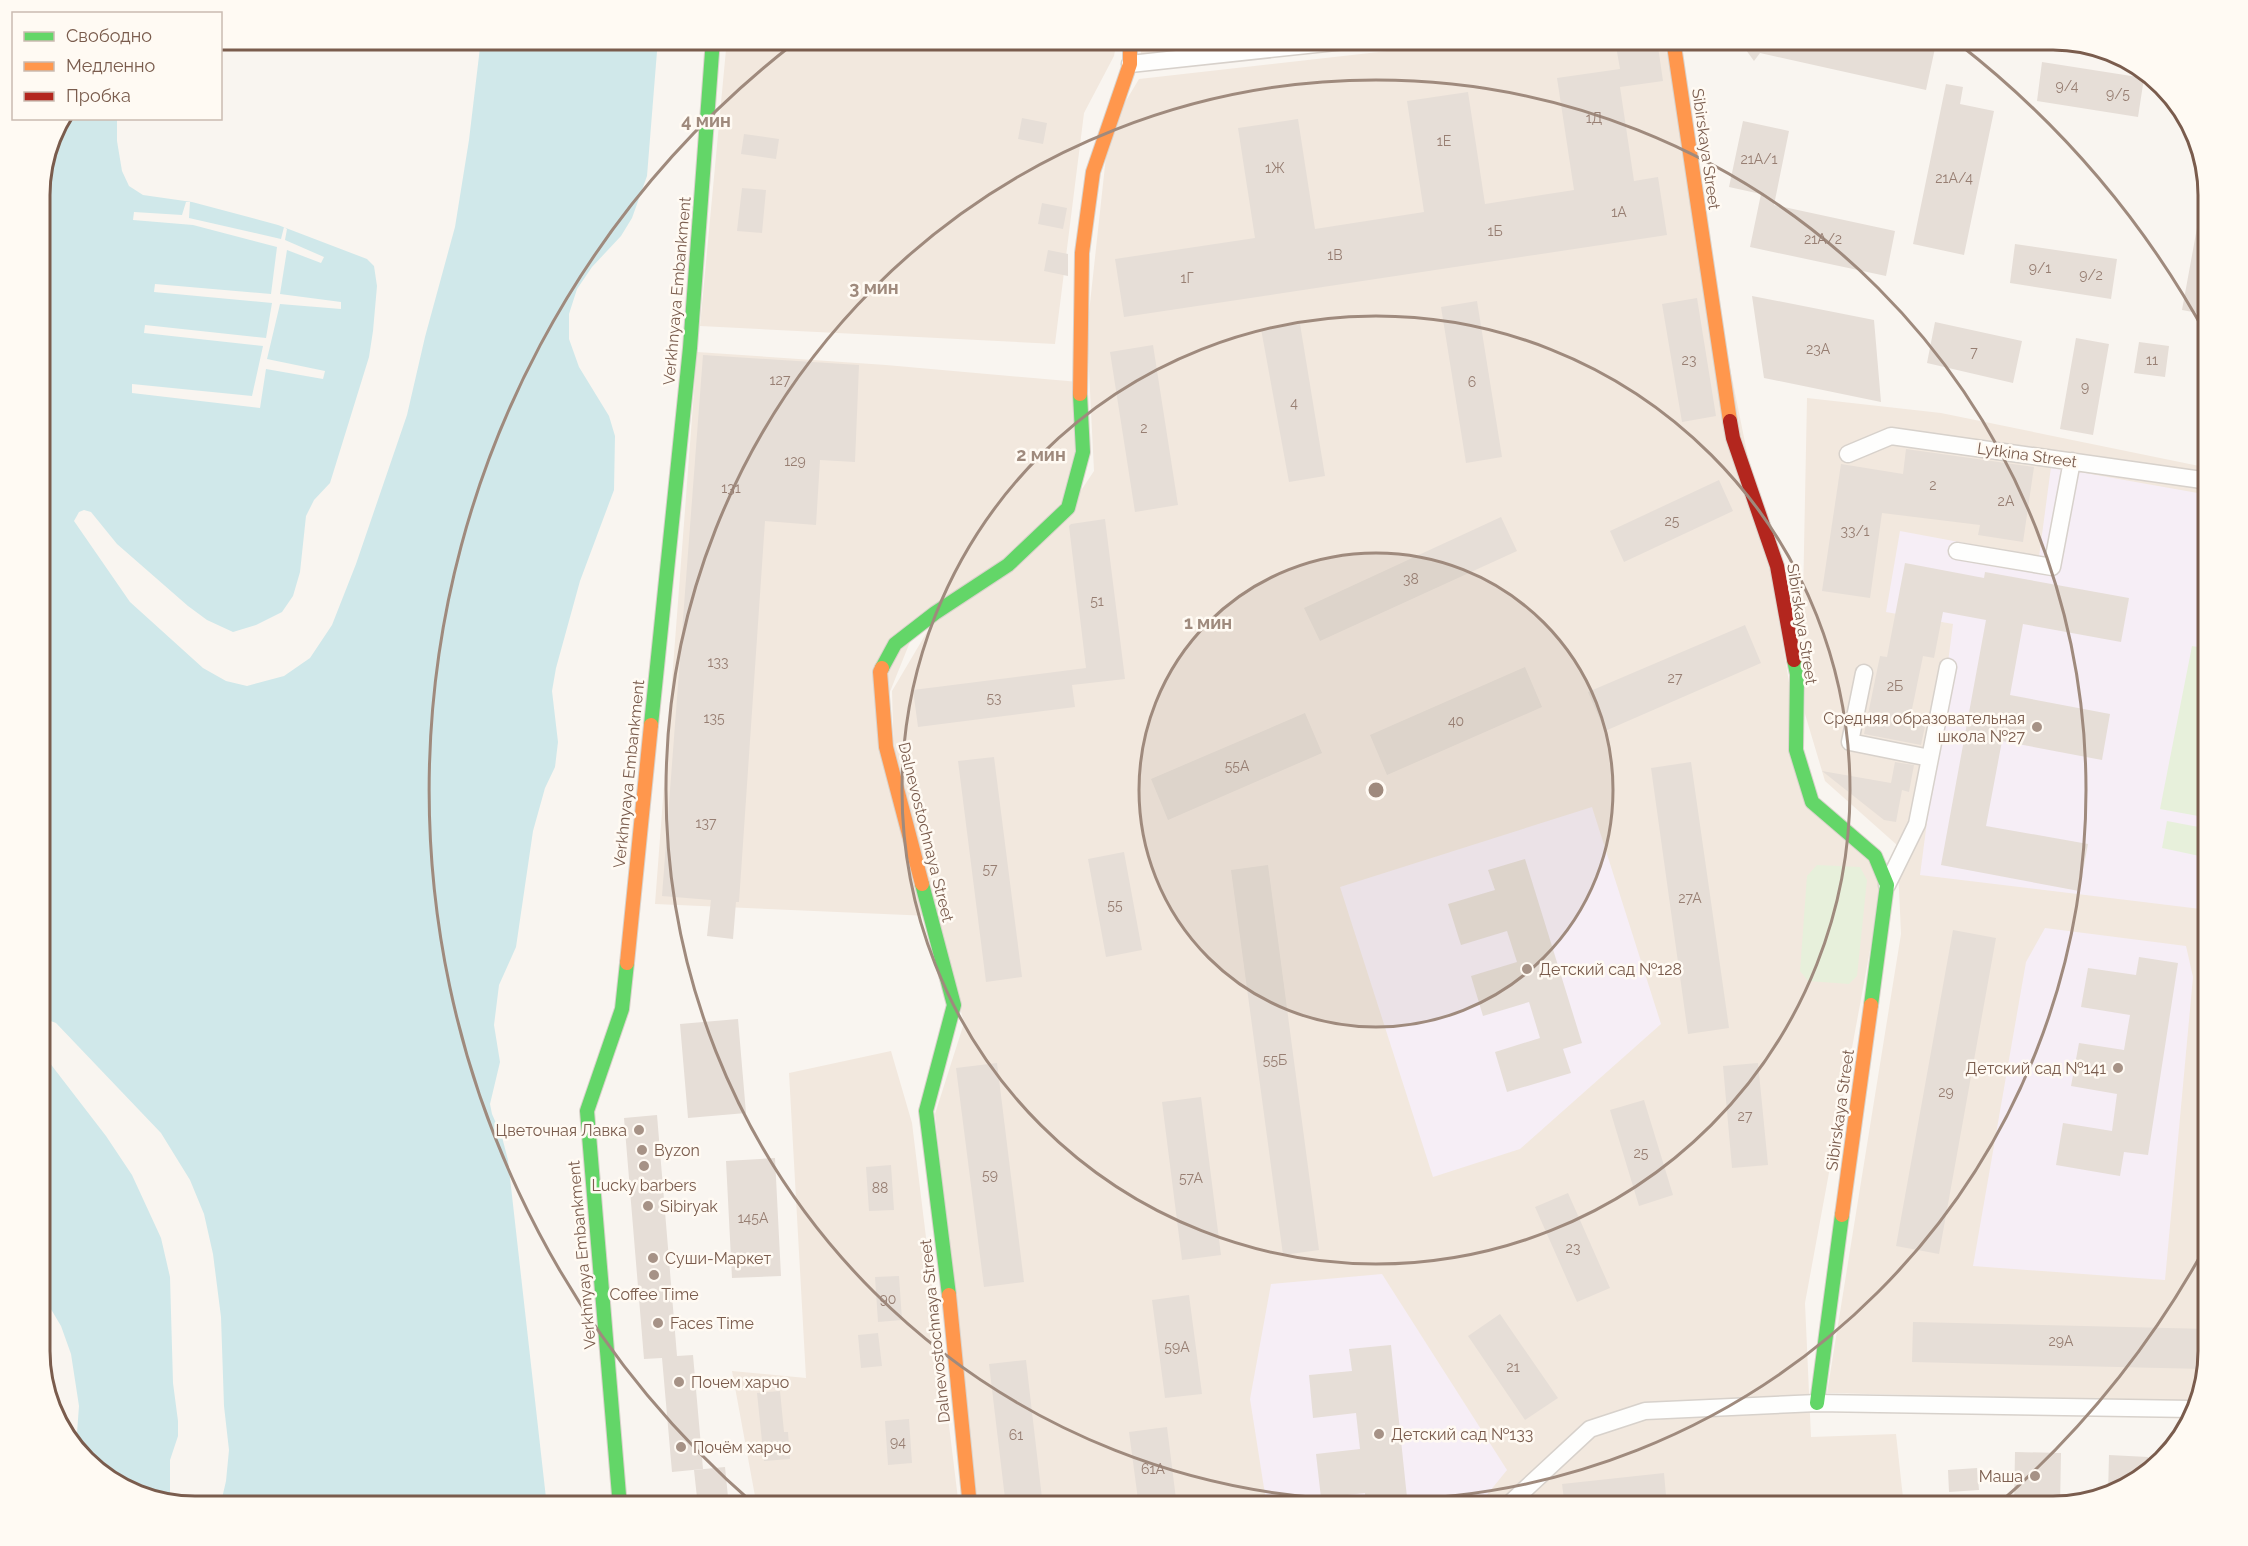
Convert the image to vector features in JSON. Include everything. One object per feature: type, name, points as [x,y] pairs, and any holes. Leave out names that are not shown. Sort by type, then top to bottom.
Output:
[{"type":"street","name":"Verkhnyaya Embankment","points":[[619,1496],[587,1111],[622,1009],[690,348],[712,50]]},
{"type":"street","name":"Dalnevostochnaya Street","points":[[969,1496],[952,1316],[926,1110],[954,1005],[886,747],[880,672],[895,644],[935,613],[1008,565],[1068,508],[1083,452],[1079,344],[1082,253],[1089,195],[1093,172],[1130,64],[1130,50]]},
{"type":"street","points":[[1130,64],[1261,50]]},
{"type":"street","name":"Sibirskaya Street","points":[[1675,50],[1733,438],[1777,566],[1797,674],[1796,750],[1812,802],[1875,856],[1887,885],[1817,1403]]},
{"type":"street","name":"Lytkina Street","points":[[1848,454],[1891,436],[2198,479]]},
{"type":"street","points":[[1957,551],[2052,567],[2072,461]]},
{"type":"street","points":[[1887,885],[1917,825],[1948,667]]},
{"type":"street","points":[[1864,673],[1850,742],[1930,758]]},
{"type":"street","points":[[1518,1496],[1590,1429],[1645,1411],[1817,1403],[2187,1409]]},
{"type":"shaded area","points":[[726,50],[1115,50],[1084,113],[1055,344],[700,326]]},
{"type":"shaded area","points":[[1141,50],[1175,50],[1141,54]]},
{"type":"shaded area","points":[[1396,50],[1666,50],[1770,567],[1809,804],[1871,857],[1882,885],[1805,1303],[1811,1437],[1896,1434],[1903,1496],[977,1496],[935,1114],[964,1023],[894,759],[892,691],[937,615],[916,627],[879,719],[930,916],[655,904],[697,352],[886,365],[1079,382],[1079,470],[1064,516],[1094,471],[1087,331],[1109,129],[1139,79]]},
{"type":"shaded area","points":[[1807,398],[1941,413],[2198,466],[2198,1361],[2196,1380],[2189,1402],[1827,1393],[1901,934],[1897,845],[1825,781],[1805,714],[1803,599]]},
{"type":"shaded area","points":[[2051,467],[2198,493],[2198,909],[1920,875],[1953,624],[1886,612],[1900,531],[2039,557]]},
{"type":"shaded area","points":[[1592,807],[1661,1024],[1520,1149],[1433,1177],[1340,887]]},
{"type":"shaded area","points":[[2045,928],[2186,946],[2193,977],[2165,1280],[1973,1266],[2026,962]]},
{"type":"shaded area","points":[[891,1051],[912,1123],[958,1496],[755,1496],[732,1371],[806,1378],[789,1073]]},
{"type":"shaded area","points":[[1382,1274],[1507,1470],[1486,1496],[1265,1496],[1250,1399],[1271,1284]]},
{"type":"green space","points":[[2192,646],[2198,647],[2198,816],[2160,809]]},
{"type":"green space","points":[[2167,821],[2198,827],[2198,856],[2162,848]]},
{"type":"green space","points":[[1817,865],[1860,867],[1867,880],[1857,976],[1849,984],[1808,981],[1800,971],[1807,876]]},
{"type":"water","points":[[480,50],[657,50],[647,176],[632,218],[621,236],[592,267],[577,289],[569,314],[569,339],[579,367],[609,416],[615,436],[614,490],[580,581],[556,668],[552,691],[558,742],[555,767],[545,788],[533,831],[516,947],[499,985],[494,1025],[500,1062],[490,1104],[508,1160],[546,1496],[223,1496],[229,1450],[224,1406],[221,1317],[213,1254],[204,1214],[190,1180],[161,1133],[56,1023],[50,1021],[50,185],[52,166],[57,148],[70,120],[117,120],[117,141],[122,171],[129,186],[143,195],[192,202],[278,225],[367,259],[374,266],[377,286],[369,357],[330,483],[314,500],[306,516],[300,572],[293,596],[282,612],[256,625],[233,632],[207,620],[188,606],[117,544],[91,512],[84,510],[79,512],[74,521],[130,602],[203,668],[226,681],[247,686],[284,676],[310,658],[332,625],[356,564],[407,415],[425,337],[455,227],[469,140]]},
{"type":"water","points":[[50,1063],[106,1136],[132,1175],[161,1238],[170,1277],[173,1383],[178,1421],[178,1436],[170,1460],[170,1494],[139,1485],[114,1472],[99,1461],[77,1436],[79,1406],[71,1354],[61,1326],[50,1308]]},
{"type":"pier","points":[[186,202],[190,202],[189,218],[281,239],[284,227],[287,229],[285,240],[324,257],[321,263],[287,250],[280,294],[341,302],[341,309],[280,304],[267,359],[325,371],[323,379],[266,369],[260,408],[132,393],[132,384],[252,396],[263,346],[144,333],[145,325],[266,338],[272,303],[154,292],[155,284],[271,294],[277,247],[193,225],[133,220],[134,212],[182,215]]},
{"type":"building","points":[[1617,50],[1658,50],[1663,81],[1620,87],[1634,181],[1658,177],[1667,235],[1124,317],[1115,259],[1255,238],[1238,128],[1298,119],[1315,229],[1424,212],[1407,101],[1468,92],[1485,204],[1574,190],[1557,78],[1620,69]]},
{"type":"building","points":[[1746,50],[1935,50],[1926,90],[1760,53],[1754,61]]},
{"type":"building","points":[[2042,62],[2138,77],[2144,81],[2138,117],[2037,101]]},
{"type":"building","points":[[1946,84],[1963,87],[1960,104],[1994,111],[1964,255],[1913,244]]},
{"type":"building","points":[[1022,118],[1047,123],[1043,144],[1018,139]]},
{"type":"building","points":[[1743,121],[1789,131],[1774,205],[1895,231],[1886,276],[1750,247],[1761,194],[1729,187]]},
{"type":"building","points":[[744,134],[779,139],[776,159],[741,154]]},
{"type":"building","points":[[742,188],[766,190],[762,233],[737,231]]},
{"type":"building","points":[[1042,203],[1067,208],[1063,229],[1038,224]]},
{"type":"building","points":[[2198,222],[2198,313],[2182,310]]},
{"type":"building","points":[[2015,244],[2117,259],[2111,299],[2010,283]]},
{"type":"building","points":[[1048,250],[1068,254],[1068,276],[1044,271]]},
{"type":"building","points":[[1752,296],[1874,320],[1881,402],[1764,378]]},
{"type":"building","points":[[1697,298],[1716,416],[1682,422],[1662,304]]},
{"type":"building","points":[[1477,301],[1502,457],[1466,463],[1441,307]]},
{"type":"building","points":[[1935,322],[2022,341],[2013,383],[1927,363]]},
{"type":"building","points":[[1300,324],[1325,476],[1289,482],[1261,329]]},
{"type":"building","points":[[2076,338],[2109,344],[2093,435],[2060,429]]},
{"type":"building","points":[[2139,342],[2169,346],[2165,377],[2134,373]]},
{"type":"building","points":[[1153,345],[1178,505],[1135,512],[1110,352]]},
{"type":"building","points":[[703,355],[859,365],[855,462],[820,460],[816,525],[765,521],[739,902],[736,902],[733,939],[707,936],[711,900],[662,896]]},
{"type":"building","points":[[1906,449],[2034,467],[2023,542],[1978,535],[1980,525],[1882,513],[1870,598],[1822,591],[1841,464],[1903,474]]},
{"type":"building","points":[[1719,480],[1733,511],[1624,562],[1610,531]]},
{"type":"building","points":[[1501,517],[1517,551],[1320,641],[1304,608]]},
{"type":"building","points":[[1105,519],[1125,679],[1072,685],[1075,707],[918,727],[913,690],[1086,668],[1069,526]]},
{"type":"building","name":"Средняя образовательная школа №27","points":[[1905,563],[1984,578],[1985,572],[2129,598],[2121,642],[2023,624],[2010,695],[2110,714],[2102,760],[2002,741],[1986,826],[2088,844],[2079,891],[1941,865],[1986,620],[1943,612],[1934,658],[1923,656],[1911,714],[1927,717],[1921,745],[1864,734],[1880,656],[1887,657]]},
{"type":"building","points":[[1745,625],[1761,663],[1605,731],[1588,692]]},
{"type":"building","points":[[1525,667],[1542,707],[1387,775],[1370,735]]},
{"type":"building","points":[[1305,713],[1322,753],[1168,820],[1151,779]]},
{"type":"building","points":[[994,757],[1022,977],[986,982],[958,761]]},
{"type":"building","points":[[1691,762],[1729,1028],[1688,1034],[1651,768]]},
{"type":"building","points":[[1895,762],[1914,765],[1909,792],[1902,790],[1896,822],[1884,820],[1822,771],[1891,783]]},
{"type":"building","points":[[1124,852],[1142,950],[1106,957],[1088,859]]},
{"type":"building","name":"Детский сад №128","points":[[1525,859],[1582,1043],[1563,1049],[1571,1073],[1507,1092],[1495,1052],[1540,1038],[1529,1002],[1483,1016],[1471,976],[1517,962],[1507,931],[1461,945],[1448,904],[1495,890],[1488,870]]},
{"type":"building","points":[[1268,865],[1319,1250],[1283,1255],[1231,870]]},
{"type":"building","points":[[1953,930],[1996,938],[1939,1254],[1896,1246]]},
{"type":"building","name":"Детский сад №141","points":[[2139,957],[2178,963],[2148,1155],[2124,1152],[2120,1176],[2056,1165],[2063,1123],[2112,1131],[2117,1094],[2071,1086],[2079,1043],[2124,1050],[2130,1015],[2081,1007],[2088,968],[2136,975]]},
{"type":"building","points":[[738,1019],[746,1113],[688,1118],[680,1024]]},
{"type":"building","points":[[997,1063],[1024,1282],[984,1287],[956,1068]]},
{"type":"building","points":[[1758,1063],[1768,1165],[1732,1168],[1723,1066]]},
{"type":"building","points":[[1201,1097],[1221,1255],[1182,1260],[1162,1102]]},
{"type":"building","points":[[1644,1100],[1673,1195],[1639,1206],[1610,1110]]},
{"type":"building","points":[[657,1115],[677,1356],[693,1355],[703,1469],[672,1472],[662,1358],[644,1359],[624,1118]]},
{"type":"building","points":[[775,1158],[781,1276],[732,1278],[726,1161]]},
{"type":"building","points":[[891,1165],[894,1210],[869,1211],[866,1167]]},
{"type":"building","points":[[1568,1193],[1610,1288],[1577,1302],[1535,1207]]},
{"type":"building","points":[[899,1276],[902,1320],[878,1322],[875,1277]]},
{"type":"building","points":[[1189,1295],[1202,1394],[1165,1398],[1152,1300]]},
{"type":"building","points":[[1500,1314],[1558,1398],[1525,1420],[1468,1336]]},
{"type":"building","points":[[1913,1322],[2198,1329],[2197,1369],[1912,1362]]},
{"type":"building","points":[[878,1333],[882,1366],[861,1368],[858,1335]]},
{"type":"building","name":"Детский сад №133","points":[[1391,1345],[1407,1496],[1365,1496],[1365,1493],[1321,1496],[1316,1454],[1360,1449],[1356,1413],[1313,1418],[1309,1375],[1352,1371],[1349,1349]]},
{"type":"building","points":[[1026,1360],[1042,1496],[1005,1496],[989,1364]]},
{"type":"building","points":[[780,1391],[784,1432],[788,1432],[790,1459],[764,1461],[757,1393]]},
{"type":"building","points":[[909,1419],[912,1463],[888,1465],[885,1421]]},
{"type":"building","points":[[1167,1427],[1176,1496],[1138,1496],[1129,1432]]},
{"type":"building","points":[[2015,1452],[2061,1453],[2060,1496],[2014,1496]]},
{"type":"building","points":[[2109,1455],[2148,1457],[2148,1462],[2134,1472],[2108,1486]]},
{"type":"building","points":[[725,1467],[728,1496],[697,1496],[694,1470]]},
{"type":"building","points":[[1977,1468],[1979,1490],[1949,1492],[1948,1470]]},
{"type":"building","points":[[1664,1473],[1666,1496],[1564,1496],[1562,1484]]},
{"type":"traffic: fast","points":[[651,725],[690,348],[712,50]]},
{"type":"traffic: fast","points":[[882,668],[895,644],[935,613],[1008,565],[1068,508],[1083,452],[1080,394]]},
{"type":"traffic: fast","points":[[1794,660],[1797,674],[1796,750],[1812,802],[1875,856],[1887,885],[1871,1005]]},
{"type":"traffic: fast","points":[[922,884],[954,1005],[926,1111],[949,1295]]},
{"type":"traffic: fast","points":[[619,1496],[587,1111],[622,1009],[627,963]]},
{"type":"traffic: fast","points":[[1817,1403],[1842,1215]]},
{"type":"traffic: slow","points":[[1080,394],[1082,253],[1093,172],[1130,64],[1130,50]]},
{"type":"traffic: slow","points":[[1675,50],[1730,421]]},
{"type":"traffic: slow","points":[[882,668],[880,672],[886,747],[922,884]]},
{"type":"traffic: slow","points":[[627,963],[651,725]]},
{"type":"traffic: slow","points":[[1842,1215],[1871,1005]]},
{"type":"traffic: slow","points":[[949,1295],[969,1496]]},
{"type":"traffic: jam","points":[[1730,421],[1733,438],[1777,566],[1794,660]]},
{"type":"place","name":"Средняя образовательная школа №27","points":[[2037,727]]},
{"type":"place","name":"Детский сад №128","points":[[1527,969]]},
{"type":"place","name":"Детский сад №141","points":[[2118,1068]]},
{"type":"place","name":"Цветочная Лавка","points":[[639,1130]]},
{"type":"place","name":"Byzon","points":[[642,1150]]},
{"type":"place","name":"Lucky barbers","points":[[644,1166]]},
{"type":"place","name":"Sibiryak","points":[[648,1206]]},
{"type":"place","name":"Суши-Маркет","points":[[653,1258]]},
{"type":"place","name":"Coffee Time","points":[[654,1275]]},
{"type":"place","name":"Faces Time","points":[[658,1323]]},
{"type":"place","name":"Почем харчо","points":[[679,1382]]},
{"type":"place","name":"Детский сад №133","points":[[1379,1434]]},
{"type":"place","name":"Почём харчо","points":[[681,1447]]},
{"type":"place","name":"Маша","points":[[2035,1476]]}]
